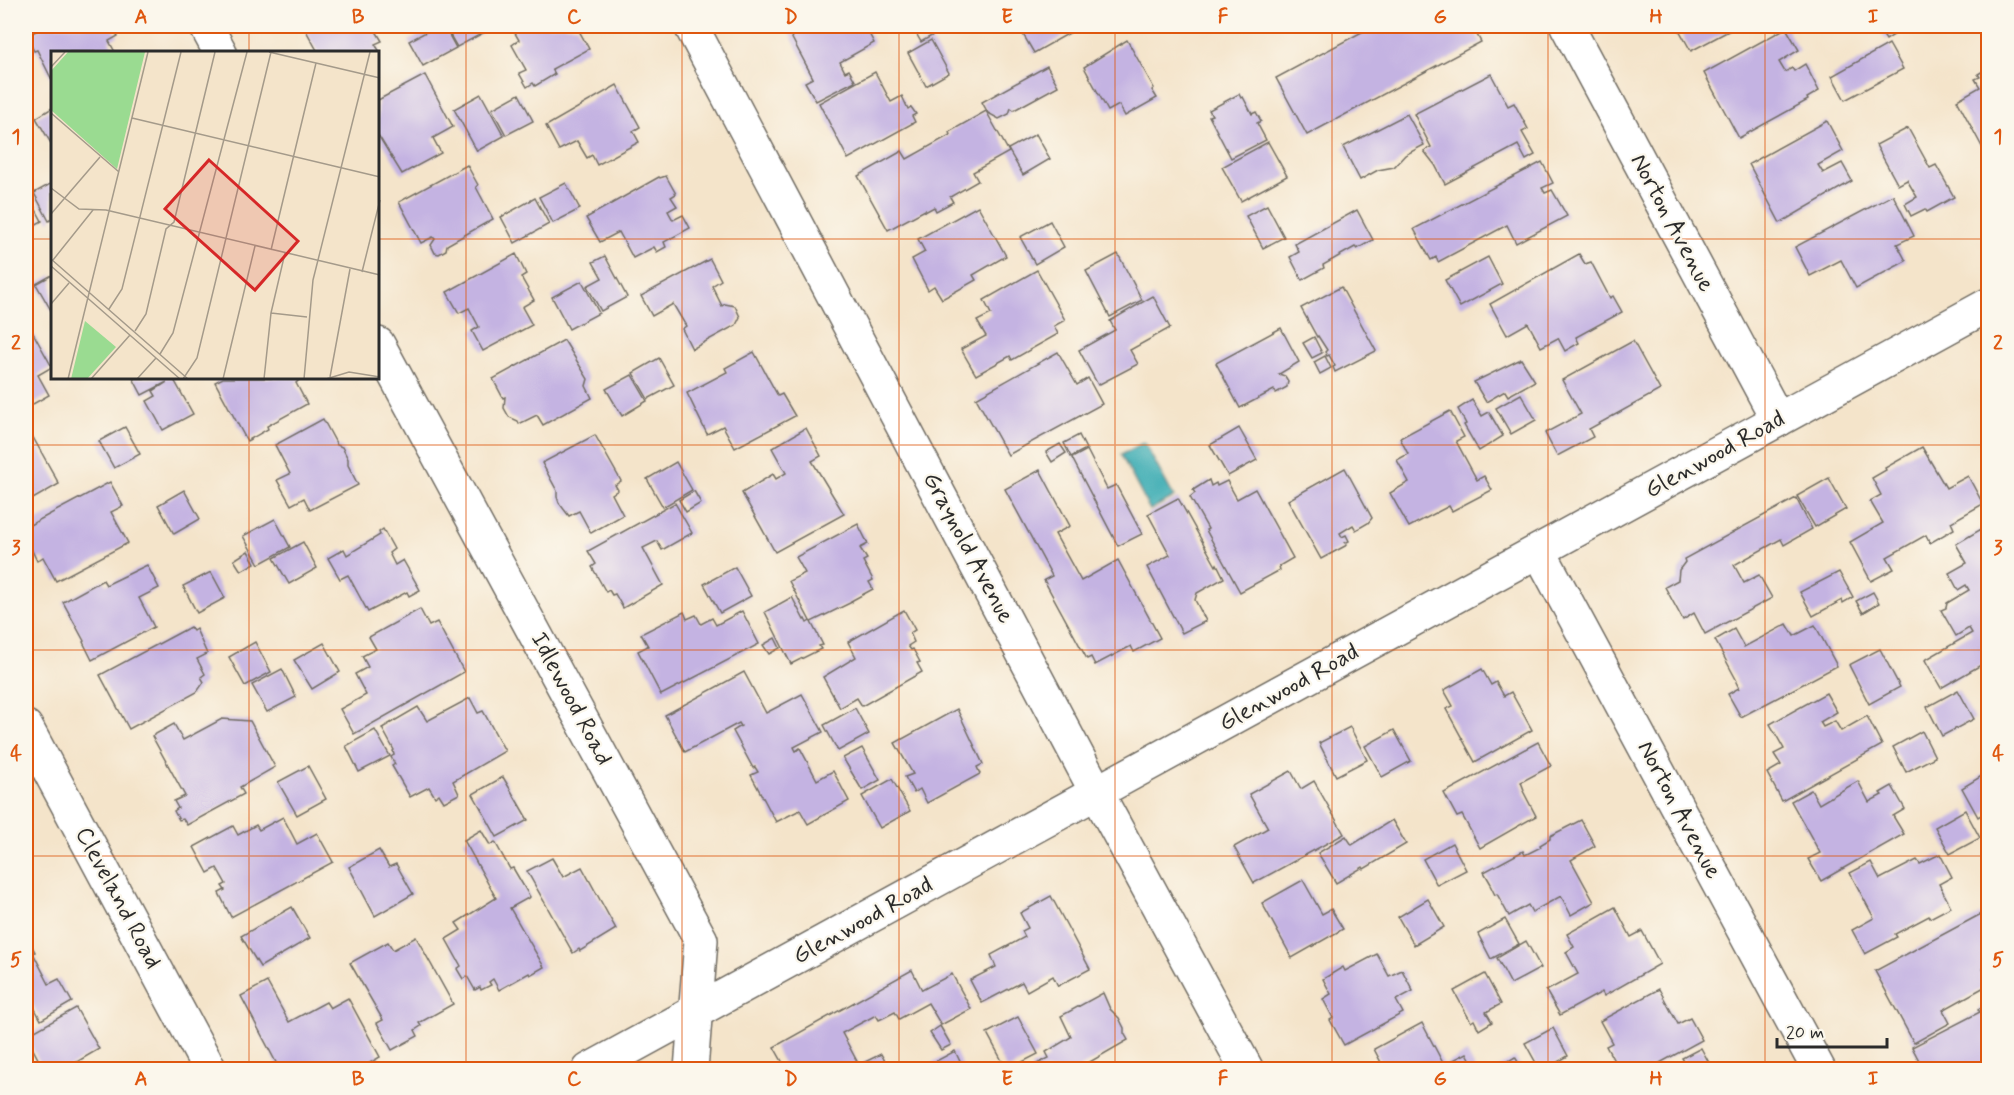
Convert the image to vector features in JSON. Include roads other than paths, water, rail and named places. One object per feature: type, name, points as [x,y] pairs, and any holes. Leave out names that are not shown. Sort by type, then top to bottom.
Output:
[{"type":"street","points":[[206,26],[219,51]]},
{"type":"street","name":"Graynold Avenue","points":[[691,26],[1097,794],[1247,1070]]},
{"type":"street","name":"Norton Avenue","points":[[1567,26],[1778,420]]},
{"type":"street","name":"Glenwood Road","points":[[589,1070],[1778,420],[1986,314]]},
{"type":"street","name":"Idlewood Road","points":[[380,348],[701,940],[691,1070]]},
{"type":"street","name":"Norton Avenue","points":[[1539,551],[1819,1070]]},
{"type":"street","name":"Cleveland Road","points":[[26,728],[210,1070]]},
{"type":"water","points":[[1144,442],[1174,497],[1150,510],[1121,455]]}]
